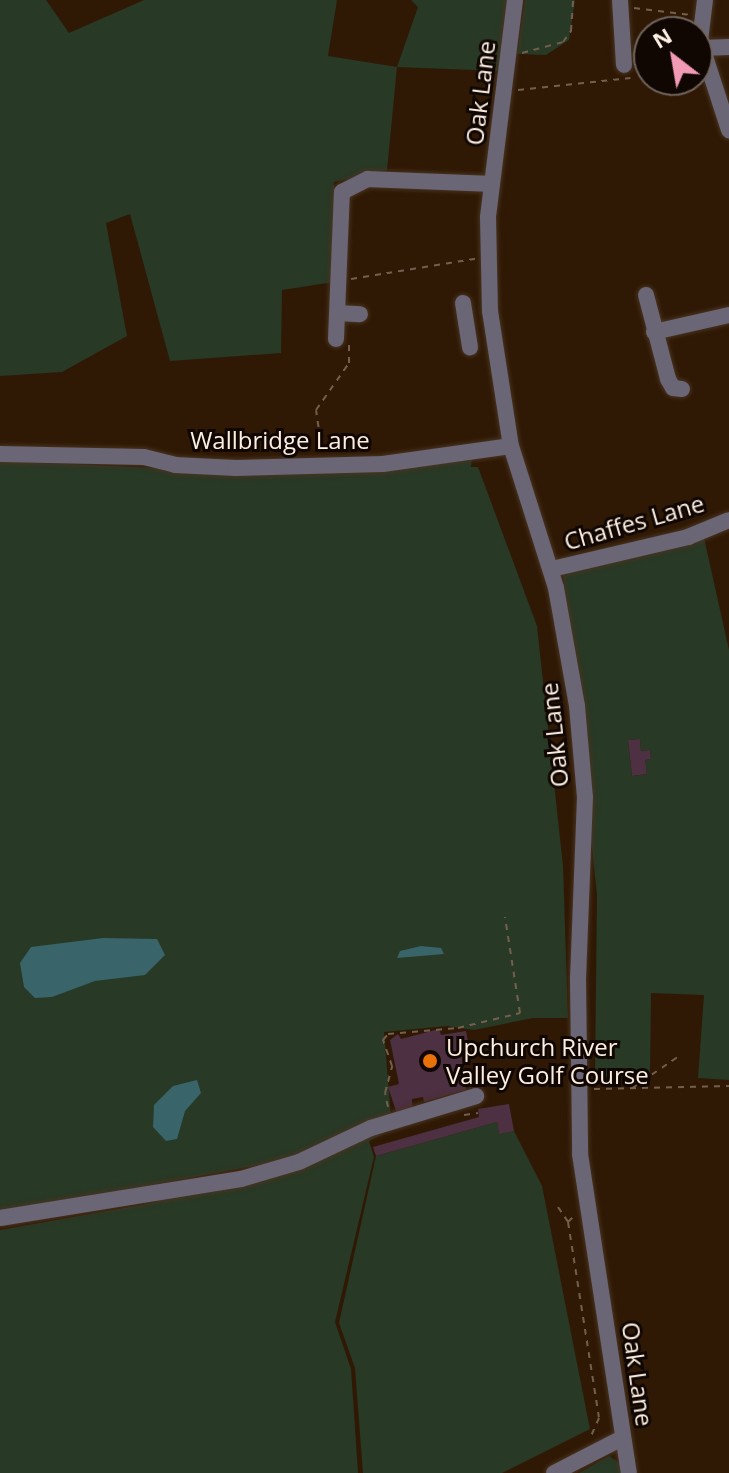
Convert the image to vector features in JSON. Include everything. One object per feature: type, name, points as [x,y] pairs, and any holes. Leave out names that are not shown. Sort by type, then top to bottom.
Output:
[{"type":"street","name":"Oak Lane","points":[[515,0],[492,184],[488,257],[491,320],[511,446],[552,569],[577,706],[585,797],[572,1055],[579,1090],[580,1154],[629,1473]]},
{"type":"street","points":[[620,4],[624,65]]},
{"type":"street","points":[[713,78],[726,111],[729,130]]},
{"type":"street","points":[[343,339],[338,313],[337,207],[349,186],[368,179],[492,184]]},
{"type":"street","points":[[646,295],[661,362],[671,386],[682,389]]},
{"type":"street","points":[[463,303],[470,347]]},
{"type":"street","points":[[338,313],[360,314]]},
{"type":"street","points":[[654,332],[729,315]]},
{"type":"street","points":[[467,325],[491,320]]},
{"type":"street","name":"Wallbridge Lane","points":[[0,454],[144,457],[175,465],[236,468],[324,463],[383,464],[511,446]]},
{"type":"street","name":"Chaffes Lane","points":[[552,569],[688,537],[729,520]]},
{"type":"street","points":[[0,1218],[241,1179],[299,1162],[371,1128],[476,1096]]},
{"type":"street","points":[[554,1473],[622,1438]]},
{"type":"path","points":[[509,54],[557,48],[571,31],[573,0]]},
{"type":"path","points":[[620,4],[704,8]]},
{"type":"path","points":[[504,92],[630,79],[629,65],[624,65]]},
{"type":"path","points":[[349,291],[349,279],[488,257]]},
{"type":"path","points":[[324,463],[316,410],[349,363],[343,339]]},
{"type":"path","points":[[401,1120],[385,1098],[392,1070],[384,1037],[458,1028],[520,1013],[505,917]]},
{"type":"path","points":[[631,1088],[679,1056]]},
{"type":"path","points":[[579,1090],[729,1086]]},
{"type":"path","points":[[558,1207],[568,1222],[599,1418],[593,1434],[576,1449],[582,1461]]},
{"type":"green space","points":[[0,0],[46,0],[69,33],[144,0],[337,0],[328,56],[397,67],[387,170],[334,182],[334,282],[282,290],[281,353],[170,361],[130,214],[106,223],[127,336],[62,372],[0,376]]},
{"type":"green space","points":[[411,0],[508,0],[501,71],[397,67],[418,7]]},
{"type":"green space","points":[[525,0],[575,0],[569,40],[546,55],[517,54]]},
{"type":"green space","points":[[472,459],[471,467],[478,467],[537,626],[563,866],[568,1018],[533,1018],[474,1030],[447,1026],[384,1032],[392,1129],[369,1141],[374,1157],[335,1322],[351,1369],[358,1473],[0,1473],[0,1230],[152,1203],[270,1163],[0,1213],[0,461],[241,472]]},
{"type":"green space","points":[[704,538],[729,650],[729,1080],[698,1078],[704,995],[651,993],[650,1075],[595,1077],[597,895],[563,574]],"holes":[[[640,739],[641,751],[650,750],[651,759],[645,760],[647,774],[632,776],[628,740]]]},
{"type":"green space","points":[[497,1122],[499,1133],[514,1131],[542,1186],[590,1429],[502,1473],[363,1473],[355,1368],[339,1323],[376,1156]]},
{"type":"green space","points":[[609,1456],[620,1463],[622,1473],[579,1473]]},
{"type":"water","points":[[103,938],[157,939],[165,955],[145,975],[95,981],[52,997],[35,998],[24,987],[20,963],[31,947]]},
{"type":"water","points":[[421,946],[441,948],[444,954],[397,958],[400,951]]},
{"type":"water","points":[[197,1080],[201,1093],[185,1111],[177,1139],[166,1141],[153,1127],[154,1105],[173,1086]]},
{"type":"building","points":[[640,739],[641,751],[650,750],[651,759],[645,760],[647,774],[632,776],[628,740]]},
{"type":"building","name":"Upchurch River Valley Golf Course","points":[[439,1029],[441,1035],[466,1031],[468,1042],[460,1044],[466,1090],[424,1102],[423,1097],[412,1099],[413,1114],[397,1114],[388,1087],[399,1084],[390,1040],[398,1034],[401,1039]]},
{"type":"building","points":[[509,1104],[514,1131],[499,1134],[497,1122],[376,1156],[373,1147],[479,1117],[478,1109]]},
{"type":"place","name":"Upchurch River Valley Golf Course","points":[[430,1061]]}]
